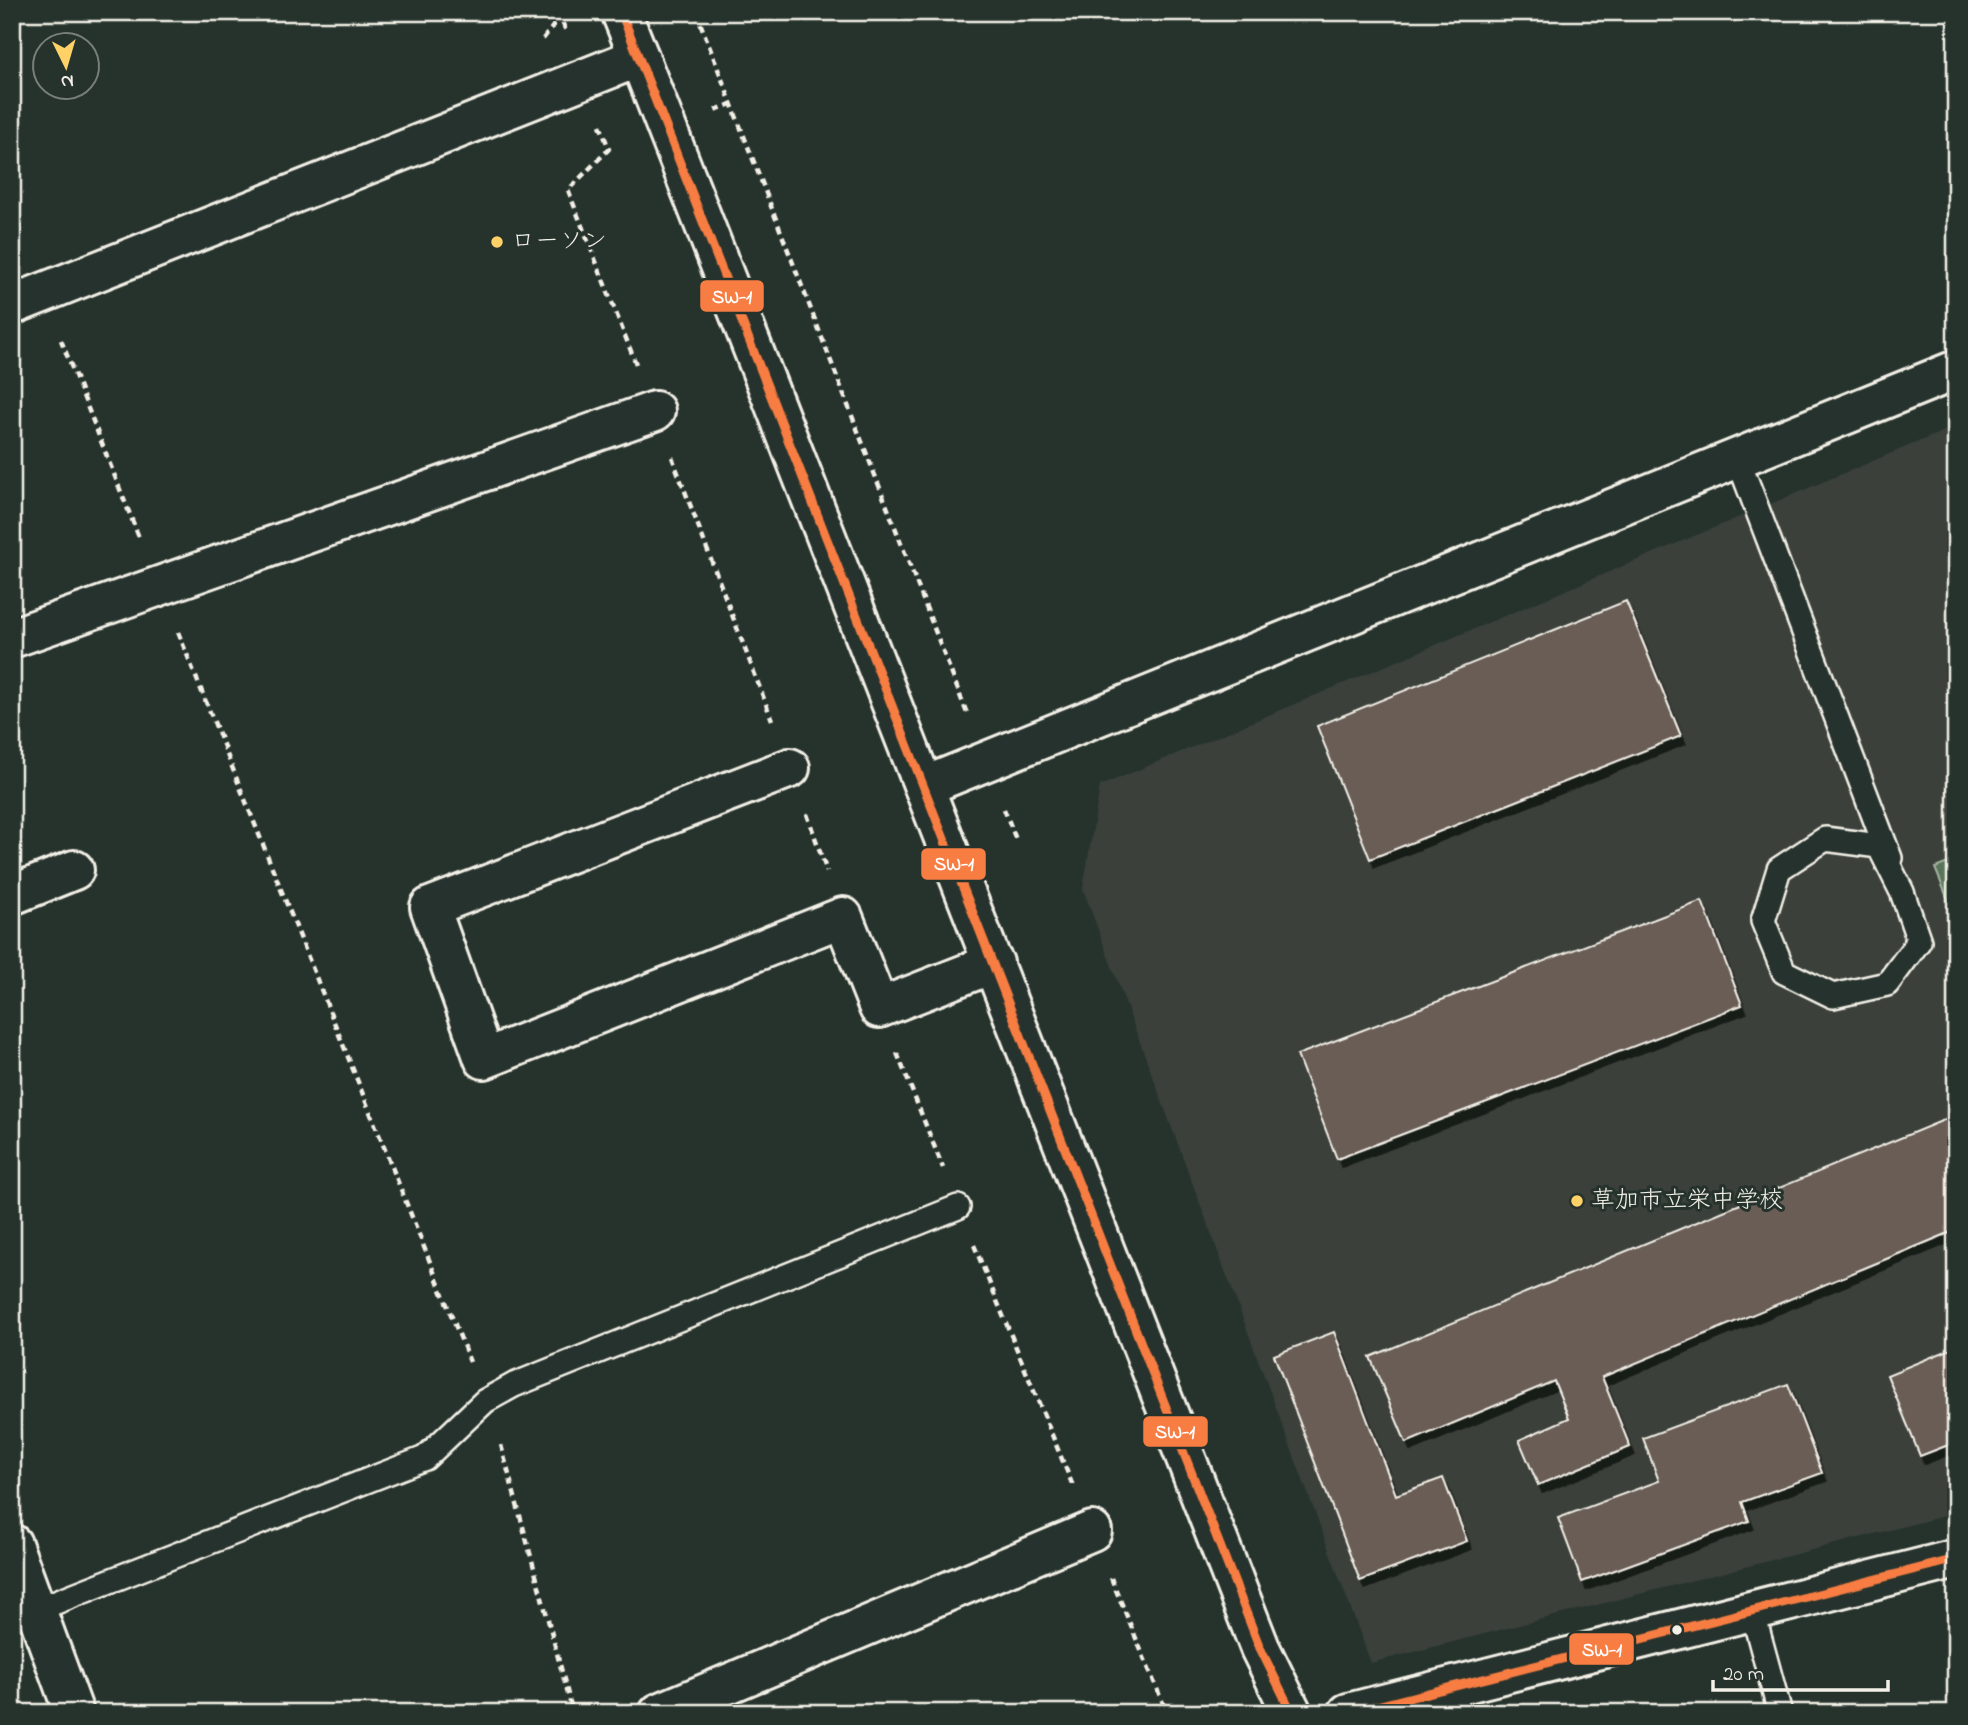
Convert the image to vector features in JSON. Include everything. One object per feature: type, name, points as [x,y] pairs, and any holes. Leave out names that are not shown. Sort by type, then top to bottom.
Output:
[{"type":"street","points":[[621,12],[1260,1648],[1292,1713]]},
{"type":"street","points":[[27,299],[639,57]]},
{"type":"street","points":[[925,786],[1956,370]]},
{"type":"street","points":[[12,638],[655,411]]},
{"type":"street","points":[[790,768],[430,908],[484,1059],[843,917],[879,1007],[994,963]]},
{"type":"street","points":[[12,895],[74,870]]},
{"type":"street","points":[[659,1713],[1092,1531]]},
{"type":"street","points":[[12,1545],[38,1609],[73,1712]]},
{"type":"street","points":[[1348,1713],[1956,1559]]},
{"type":"lane","points":[[1738,459],[1902,892],[1920,941],[1887,984],[1833,996],[1784,972],[1763,921],[1779,869],[1825,839],[1880,846],[1902,892]]},
{"type":"lane","points":[[38,1609],[425,1458],[485,1401],[514,1385],[958,1207]]},
{"type":"lane","points":[[1752,1611],[1780,1713]]},
{"type":"path","points":[[558,12],[560,17],[572,12]]},
{"type":"path","points":[[696,12],[1017,842]]},
{"type":"path","points":[[27,299],[159,586],[496,1427],[573,1713]]},
{"type":"shaded area","name":"草加市立栄中学校","points":[[1956,426],[1956,1513],[1371,1663],[1083,889],[1100,786]]},
{"type":"green space","points":[[1956,860],[1956,919],[1935,868]]},
{"type":"building","points":[[1626,601],[1681,736],[1370,859],[1317,726]]},
{"type":"building","points":[[1702,901],[1742,1005],[1337,1159],[1297,1055]]},
{"type":"building","points":[[1956,1115],[1956,1230],[1602,1377],[1630,1447],[1538,1485],[1519,1440],[1569,1418],[1554,1381],[1406,1443],[1370,1357]]},
{"type":"building","points":[[1334,1332],[1396,1495],[1443,1478],[1467,1541],[1360,1581],[1274,1355]]},
{"type":"building","points":[[1956,1347],[1956,1442],[1920,1456],[1887,1375]]},
{"type":"building","points":[[1788,1384],[1822,1473],[1742,1502],[1749,1521],[1582,1582],[1558,1518],[1659,1481],[1643,1438]]},
{"type":"transit line","name":"SW-1","points":[[621,12],[1260,1648],[1292,1713]]},
{"type":"transit line","name":"SW-1","points":[[1349,1713],[1956,1559]]},
{"type":"place","name":"ローソン","points":[[497,242]]},
{"type":"place","name":"草加市立栄中学校","points":[[1577,1201]]}]
